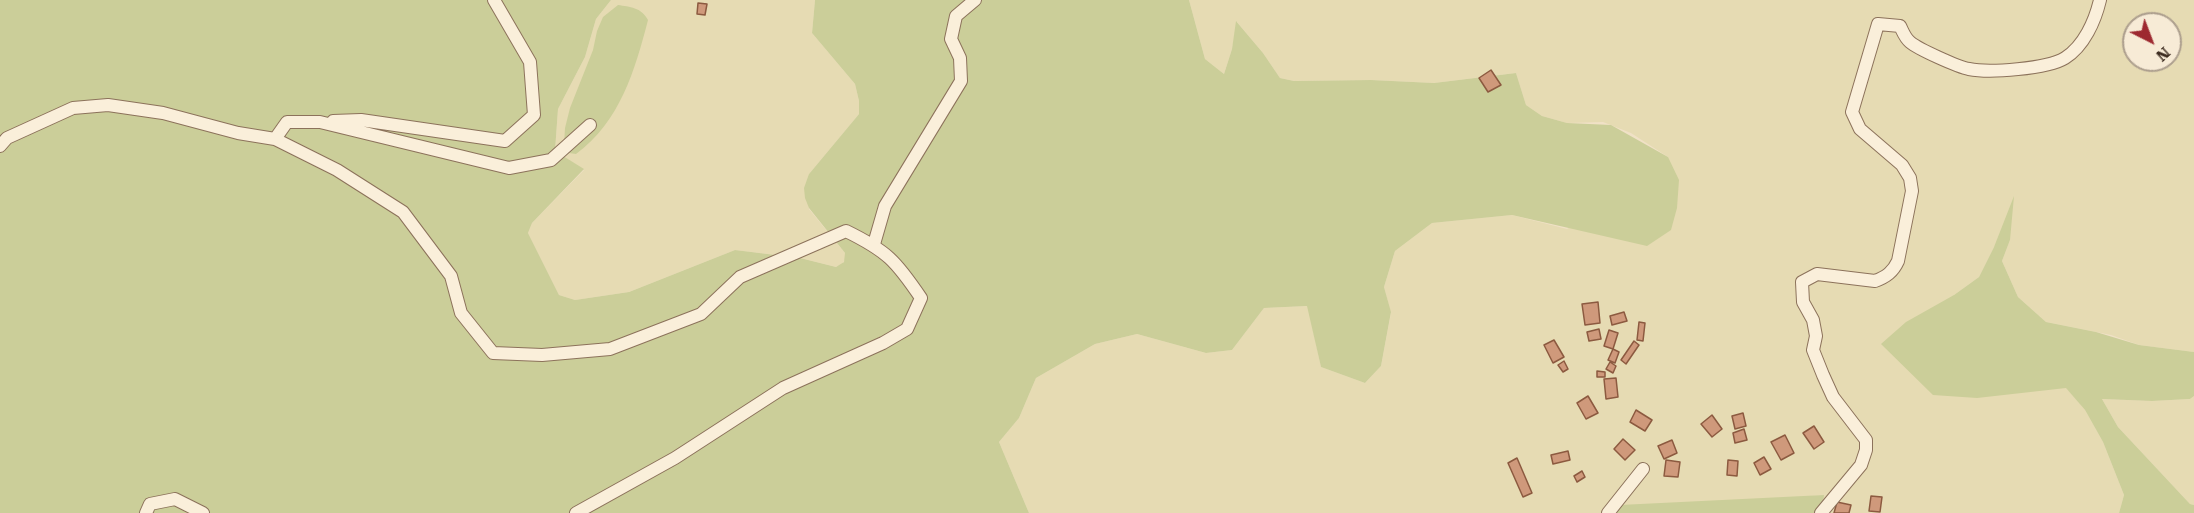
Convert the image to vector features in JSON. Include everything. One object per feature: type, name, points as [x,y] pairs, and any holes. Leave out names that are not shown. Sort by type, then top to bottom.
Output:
[{"type":"street","points":[[274,139],[287,122],[361,120],[505,141],[534,114],[530,62],[494,0]]},
{"type":"street","points":[[874,244],[885,206],[961,81],[960,58],[951,39],[956,16],[975,0]]},
{"type":"street","points":[[1821,513],[1861,465],[1866,450],[1866,440],[1833,397],[1822,375],[1813,350],[1816,336],[1813,320],[1803,302],[1802,282],[1817,274],[1875,281],[1883,279],[1893,270],[1898,261],[1912,191],[1910,178],[1902,165],[1860,129],[1852,112],[1878,24],[1900,26],[1908,40],[1920,50],[1967,69],[2002,70],[2044,66],[2064,59],[2076,48],[2095,21],[2100,0]]},
{"type":"street","points":[[0,146],[7,138],[74,108],[108,105],[164,113],[238,133],[274,139],[337,170],[404,212],[451,276],[461,313],[493,352],[542,355],[610,349],[701,314],[740,278],[846,231],[874,244],[897,263],[921,298],[907,329],[883,343],[783,388],[675,458],[576,513]]},
{"type":"street","points":[[320,122],[509,168],[551,160],[590,125]]},
{"type":"street","points":[[1608,513],[1643,469]]},
{"type":"street","points":[[146,513],[150,504],[176,499],[203,513]]},
{"type":"shaded area","points":[[611,0],[815,0],[812,33],[855,84],[859,101],[859,114],[809,174],[809,209],[845,253],[846,259],[841,265],[836,267],[800,258],[735,250],[629,292],[575,300],[559,295],[528,233],[532,223],[584,170],[555,151],[558,109],[585,57],[596,19]]},
{"type":"shaded area","points":[[1189,0],[2194,0],[2194,352],[2139,345],[2111,335],[2046,322],[2018,297],[2002,261],[2010,240],[1994,247],[1979,277],[1954,295],[2024,391],[2066,387],[2085,410],[2103,442],[2124,495],[2119,513],[1825,513],[1823,495],[1607,513],[1029,513],[999,442],[1019,418],[1036,378],[1095,344],[1137,334],[1206,353],[1232,350],[1264,308],[1308,306],[1321,367],[1365,383],[1381,366],[1391,313],[1384,287],[1395,251],[1432,223],[1512,215],[1567,229],[1668,157],[1631,133],[1603,122],[1567,123],[1542,116],[1526,105],[1516,73],[1434,83],[1371,80],[1294,81],[1280,78],[1237,22],[1224,74],[1205,59]]},
{"type":"shaded area","points":[[2194,396],[2194,505],[2190,504],[2118,427],[2102,399],[2152,401],[2190,399]]},
{"type":"green space","points":[[0,0],[611,0],[596,19],[585,57],[558,109],[555,151],[584,169],[532,223],[528,233],[559,295],[575,300],[629,292],[735,250],[800,258],[836,267],[844,262],[845,253],[809,208],[804,188],[809,174],[859,114],[859,101],[855,84],[812,33],[815,0],[1189,0],[1205,59],[1224,74],[1232,49],[1236,21],[1263,53],[1280,78],[1294,81],[1371,80],[1434,83],[1516,73],[1526,105],[1542,116],[1567,123],[1611,125],[1668,157],[1679,180],[1677,208],[1671,230],[1647,246],[1512,215],[1432,223],[1395,251],[1384,287],[1391,312],[1381,366],[1365,383],[1321,367],[1307,306],[1264,308],[1232,350],[1206,353],[1137,334],[1095,344],[1036,378],[1019,418],[999,442],[1029,513],[0,513]]},
{"type":"green space","points":[[618,5],[639,10],[648,20],[637,58],[624,94],[604,127],[576,154],[569,153],[564,145],[570,108],[593,50],[603,17]]},
{"type":"green space","points":[[2014,196],[2010,240],[2002,261],[2018,297],[2046,322],[2096,332],[2139,345],[2194,352],[2194,396],[2190,399],[2152,401],[2102,399],[2118,427],[2190,504],[2194,505],[2194,513],[2119,513],[2124,495],[2103,442],[2085,410],[2066,388],[1977,398],[1933,395],[1881,344],[1906,322],[1954,295],[1979,277],[1994,247]]},
{"type":"green space","points":[[1824,495],[1822,513],[1607,513],[1620,505]]},
{"type":"building","points":[[698,3],[707,4],[705,15],[697,14]]},
{"type":"building","points":[[1491,70],[1501,85],[1488,92],[1479,78]]},
{"type":"building","points":[[1598,302],[1600,323],[1585,325],[1582,304]]},
{"type":"building","points":[[1624,312],[1627,321],[1612,325],[1610,316]]},
{"type":"building","points":[[1639,322],[1645,323],[1643,341],[1637,340]]},
{"type":"building","points":[[1599,329],[1601,339],[1589,341],[1587,332]]},
{"type":"building","points":[[1609,330],[1618,333],[1613,349],[1604,346]]},
{"type":"building","points":[[1554,340],[1564,357],[1553,363],[1544,345]]},
{"type":"building","points":[[1634,341],[1639,345],[1626,364],[1621,360]]},
{"type":"building","points":[[1613,349],[1619,352],[1615,363],[1608,360]]},
{"type":"building","points":[[1564,361],[1568,369],[1563,372],[1558,365]]},
{"type":"building","points":[[1610,362],[1616,366],[1613,373],[1606,369]]},
{"type":"building","points":[[1597,371],[1605,372],[1605,377],[1597,377]]},
{"type":"building","points":[[1616,378],[1618,397],[1606,399],[1604,379]]},
{"type":"building","points":[[1588,396],[1598,413],[1586,419],[1577,403]]},
{"type":"building","points":[[1636,410],[1652,420],[1645,431],[1630,422]]},
{"type":"building","points":[[1743,413],[1746,426],[1735,429],[1732,416]]},
{"type":"building","points":[[1712,415],[1722,429],[1712,437],[1701,424]]},
{"type":"building","points":[[1814,426],[1824,442],[1814,449],[1803,433]]},
{"type":"building","points":[[1744,429],[1747,440],[1735,443],[1733,433]]},
{"type":"building","points":[[1785,435],[1794,453],[1781,460],[1771,442]]},
{"type":"building","points":[[1623,439],[1635,450],[1625,460],[1614,449]]},
{"type":"building","points":[[1672,440],[1677,453],[1664,459],[1658,446]]},
{"type":"building","points":[[1568,451],[1570,460],[1553,464],[1551,455]]},
{"type":"building","points":[[1764,457],[1771,469],[1760,475],[1754,463]]},
{"type":"building","points":[[1517,458],[1532,493],[1523,497],[1508,463]]},
{"type":"building","points":[[1666,460],[1680,462],[1678,477],[1664,476]]},
{"type":"building","points":[[1728,460],[1738,461],[1737,476],[1727,475]]},
{"type":"building","points":[[1582,471],[1585,477],[1577,482],[1574,476]]},
{"type":"building","points":[[1871,496],[1882,497],[1880,512],[1869,511]]},
{"type":"building","points":[[1837,502],[1851,505],[1849,513],[1834,513]]}]
